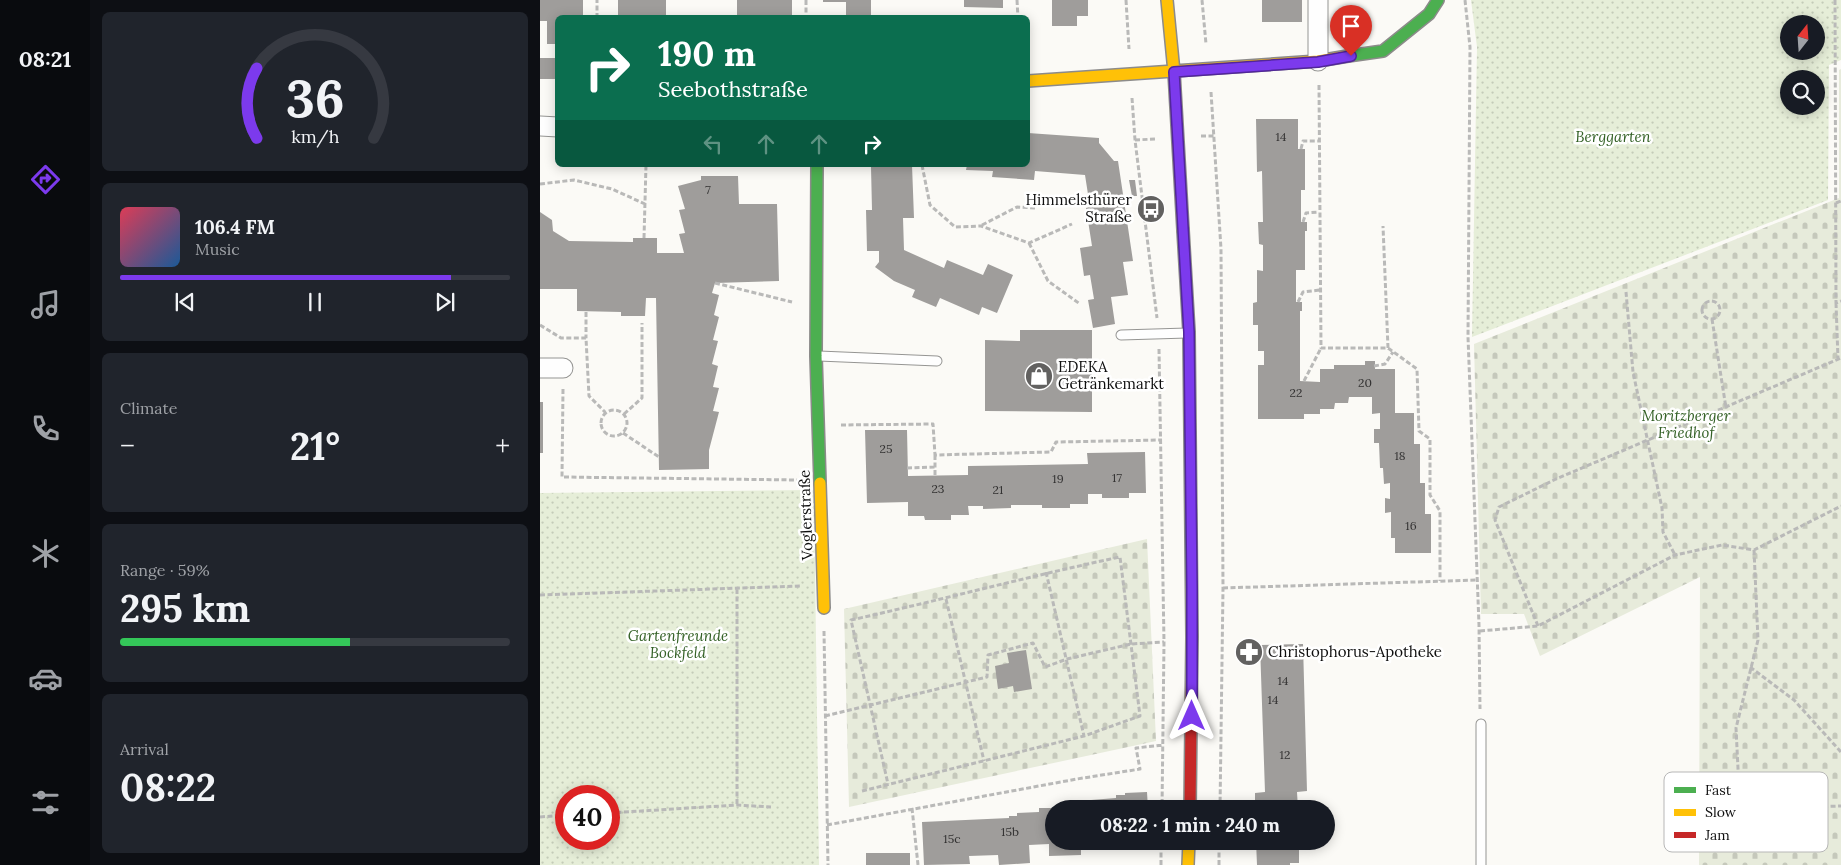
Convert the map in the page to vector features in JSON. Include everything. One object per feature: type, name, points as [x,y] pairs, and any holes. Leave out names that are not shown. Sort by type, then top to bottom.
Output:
[{"type":"street","points":[[1167,0],[1174,72],[1189,332],[1192,588],[1190,800]]},
{"type":"street","points":[[1318,0],[1318,62]]},
{"type":"street","points":[[1030,81],[1318,62],[1383,51],[1429,14],[1438,0]]},
{"type":"street","points":[[540,126],[555,126]]},
{"type":"street","name":"Voglerstraße","points":[[817,167],[816,356],[824,608]]},
{"type":"street","points":[[540,368],[563,368]]},
{"type":"street","points":[[1188,865],[1189,850]]},
{"type":"lane","points":[[1121,335],[1189,332]]},
{"type":"lane","points":[[816,356],[936,361]]},
{"type":"lane","points":[[1481,724],[1482,865]]},
{"type":"path","points":[[597,0],[597,15]]},
{"type":"path","points":[[806,0],[806,15]]},
{"type":"path","points":[[1017,0],[1018,15]]},
{"type":"path","points":[[1126,0],[1136,140],[1158,334],[1162,440],[1164,642],[1162,800]]},
{"type":"path","points":[[1202,0],[1209,70],[1221,249],[1223,588],[1220,800]]},
{"type":"path","points":[[1465,0],[1470,47],[1468,337],[1480,631],[1481,724]]},
{"type":"path","points":[[1538,626],[1495,520],[1500,507],[1556,480],[1839,359],[1836,303],[1835,0]]},
{"type":"path","points":[[1304,381],[1320,348],[1318,62]]},
{"type":"path","points":[[1301,149],[1303,141],[1319,141]]},
{"type":"path","points":[[644,238],[646,167]]},
{"type":"path","points":[[922,167],[930,205],[955,227],[981,226],[1029,243],[1072,224]]},
{"type":"path","points":[[540,184],[574,180],[612,189],[645,204]]},
{"type":"path","points":[[1836,203],[1841,201]]},
{"type":"path","points":[[981,226],[1017,208],[1035,208]]},
{"type":"path","points":[[1304,222],[1306,213],[1320,212]]},
{"type":"path","points":[[1383,226],[1388,348]]},
{"type":"path","points":[[1029,243],[1048,281],[1080,304]]},
{"type":"path","points":[[715,282],[817,309]]},
{"type":"path","points":[[1298,302],[1303,292],[1320,290]]},
{"type":"path","points":[[1626,292],[1633,372],[1662,508],[1663,532],[1675,555]]},
{"type":"path","points":[[1710,300],[1717,302],[1720,309],[1718,316],[1712,319],[1705,318],[1701,311],[1703,304],[1710,300]]},
{"type":"path","points":[[1836,303],[1841,301]]},
{"type":"path","points":[[586,312],[586,338]]},
{"type":"path","points":[[1712,319],[1726,408]]},
{"type":"path","points":[[624,414],[642,398],[642,323]]},
{"type":"path","points":[[1320,348],[1388,348],[1417,369],[1419,432],[1430,439],[1430,495],[1440,511],[1440,581]]},
{"type":"path","points":[[1374,366],[1384,364],[1393,352]]},
{"type":"path","points":[[563,368],[562,477],[820,480]]},
{"type":"path","points":[[615,409],[624,414],[628,424],[623,433],[613,436],[604,432],[600,422],[605,412],[615,409]]},
{"type":"path","points":[[819,426],[933,424],[935,476]]},
{"type":"path","points":[[623,433],[659,457]]},
{"type":"path","points":[[934,455],[1051,452],[1056,442],[1162,440]]},
{"type":"path","points":[[907,468],[935,467]]},
{"type":"path","points":[[1480,631],[1538,626],[1675,555],[1722,544],[1754,550],[1841,506]]},
{"type":"path","points":[[1738,772],[1736,728],[1758,640],[1754,550]]},
{"type":"path","points":[[862,791],[1084,736],[1140,716],[1120,557],[1046,572],[946,599],[851,620],[888,784]]},
{"type":"path","points":[[1046,572],[1084,736]]},
{"type":"path","points":[[1223,588],[1478,580]]},
{"type":"path","points":[[540,595],[824,586]]},
{"type":"path","points":[[737,589],[737,805]]},
{"type":"path","points":[[946,599],[984,761]]},
{"type":"path","points":[[824,608],[828,865]]},
{"type":"path","points":[[825,716],[987,677],[988,655],[1034,643],[1045,667],[1067,659],[1132,644],[1164,642]]},
{"type":"path","points":[[1750,667],[1794,700],[1841,752]]},
{"type":"path","points":[[827,825],[912,808],[1140,769],[1136,748],[1163,745]]},
{"type":"path","points":[[620,812],[737,805],[771,807]]},
{"type":"path","points":[[1828,806],[1841,806]]},
{"type":"path","points":[[912,808],[918,865]]},
{"type":"path","points":[[540,817],[555,816]]},
{"type":"path","points":[[1161,850],[1161,865]]},
{"type":"path","points":[[1219,850],[1219,865]]},
{"type":"green space","name":"Berggarten","points":[[1471,0],[1841,0],[1841,60],[1829,65],[1828,200],[1472,337],[1477,47]]},
{"type":"green space","name":"Moritzberger Friedhof","points":[[1841,69],[1841,865],[1699,865],[1699,852],[1828,852],[1828,772],[1699,772],[1700,577],[1540,656],[1524,614],[1481,614],[1474,344],[1839,198],[1839,70]]},
{"type":"green space","name":"Gartenfreunde Bockfeld","points":[[814,490],[819,865],[540,865],[540,493]]},
{"type":"green space","points":[[1147,539],[1156,741],[849,807],[844,609]]},
{"type":"building","points":[[540,0],[583,0],[583,15],[555,15],[555,44],[547,44],[547,21],[540,21]]},
{"type":"building","points":[[618,0],[666,0],[666,15],[618,15]]},
{"type":"building","points":[[737,0],[792,0],[792,15],[737,15]]},
{"type":"building","points":[[823,0],[871,0],[871,15],[846,15],[846,2],[823,2]]},
{"type":"building","points":[[964,0],[1003,0],[1003,8],[964,7]]},
{"type":"building","points":[[1052,0],[1088,0],[1088,16],[1077,16],[1077,26],[1052,26]]},
{"type":"building","points":[[1262,0],[1302,0],[1302,22],[1262,22]]},
{"type":"building","points":[[540,58],[555,58],[555,79],[540,79]]},
{"type":"building","points":[[1256,119],[1298,119],[1298,149],[1305,149],[1305,190],[1301,190],[1301,222],[1307,222],[1307,231],[1305,231],[1305,270],[1296,270],[1296,302],[1302,302],[1302,311],[1300,311],[1300,381],[1320,382],[1320,369],[1334,369],[1334,365],[1365,365],[1365,361],[1375,361],[1375,369],[1395,369],[1395,413],[1414,413],[1414,444],[1420,444],[1420,483],[1425,483],[1425,514],[1431,514],[1431,553],[1395,553],[1395,538],[1391,538],[1391,512],[1385,513],[1385,498],[1390,499],[1390,483],[1384,484],[1383,468],[1380,468],[1379,443],[1374,443],[1374,429],[1380,429],[1380,413],[1372,414],[1372,397],[1349,397],[1348,403],[1335,403],[1334,409],[1320,409],[1320,414],[1304,414],[1304,419],[1258,419],[1258,365],[1264,365],[1264,351],[1258,351],[1258,325],[1253,325],[1253,303],[1257,302],[1257,270],[1263,271],[1263,245],[1259,244],[1258,222],[1263,222],[1262,171],[1257,172]]},
{"type":"building","points":[[1030,133],[1099,138],[1099,143],[1114,161],[1118,161],[1133,261],[1123,262],[1128,295],[1111,297],[1115,324],[1093,328],[1088,300],[1094,299],[1090,275],[1084,276],[1080,248],[1092,246],[1086,208],[1090,207],[1085,175],[1035,171],[1034,180],[992,177],[993,171],[966,170],[967,167],[1030,167]]},
{"type":"building","points":[[871,167],[912,167],[914,218],[903,218],[904,250],[944,268],[947,260],[983,275],[988,264],[1013,275],[997,313],[982,307],[979,315],[940,298],[936,307],[912,297],[915,290],[894,281],[875,267],[879,262],[879,251],[867,251],[866,210],[872,210]]},
{"type":"building","points":[[701,176],[738,176],[739,204],[777,204],[779,281],[715,283],[712,293],[719,295],[714,315],[719,317],[713,340],[718,341],[712,364],[718,366],[713,387],[719,388],[713,411],[719,412],[709,450],[709,469],[659,470],[656,298],[646,298],[645,316],[621,316],[621,312],[577,311],[577,289],[540,289],[540,212],[552,220],[553,231],[569,241],[633,242],[633,238],[657,238],[657,253],[684,253],[679,234],[685,233],[679,210],[685,209],[678,186],[701,180]]},
{"type":"building","points":[[1129,180],[1135,180],[1137,196],[1132,196]]},
{"type":"building","name":"EDEKA Getränkemarkt","points":[[1020,330],[1092,330],[1092,412],[985,411],[985,340],[1020,341]]},
{"type":"building","points":[[540,402],[543,402],[543,453],[540,453]]},
{"type":"building","points":[[865,430],[907,430],[908,476],[968,475],[968,466],[1088,464],[1087,453],[1145,452],[1146,493],[1129,493],[1129,498],[1102,498],[1102,494],[1088,494],[1088,504],[1070,504],[1070,508],[1042,508],[1042,505],[1011,505],[1011,508],[983,509],[983,506],[968,506],[969,515],[951,515],[951,520],[925,520],[924,516],[908,516],[908,502],[867,503]]},
{"type":"building","points":[[1303,644],[1307,791],[1297,792],[1297,800],[1255,800],[1255,793],[1265,792],[1260,645]]},
{"type":"building","points":[[1026,650],[1032,689],[1014,692],[1013,686],[998,689],[995,666],[1009,663],[1007,653]]},
{"type":"building","points":[[1147,792],[1147,800],[1091,800],[1116,798],[1116,795],[1125,795],[1125,793]]},
{"type":"building","points":[[1039,808],[1045,808],[1045,844],[1029,845],[1030,863],[999,865],[998,855],[969,856],[970,864],[924,865],[922,822],[1009,818],[1009,816],[1017,816],[1017,813],[1039,812]]},
{"type":"building","points":[[1049,850],[1081,850],[1081,855],[1049,856]]},
{"type":"building","points":[[1256,850],[1299,850],[1299,863],[1290,863],[1290,865],[1257,865]]},
{"type":"building","points":[[866,853],[910,853],[910,865],[866,865]]},
{"type":"traffic: fast","points":[[1348,56],[1383,51],[1429,14],[1438,0]]},
{"type":"traffic: fast","points":[[817,167],[816,356],[820,483]]},
{"type":"traffic: fast","points":[[1183,230],[1189,332],[1192,637]]},
{"type":"traffic: slow","points":[[1167,0],[1174,72],[1183,230]]},
{"type":"traffic: slow","points":[[1030,81],[1318,61],[1348,56]]},
{"type":"traffic: slow","points":[[820,483],[824,608]]},
{"type":"traffic: slow","points":[[1188,865],[1189,850]]},
{"type":"traffic: jam","points":[[1190,800],[1192,637]]},
{"type":"place","name":"Himmelsthürer Straße","points":[[1151,209]]},
{"type":"place","name":"EDEKA Getränkemarkt","points":[[1039,376]]},
{"type":"place","name":"Christophorus-Apotheke","points":[[1249,652]]},
{"type":"route","points":[[1192,716],[1189,332],[1174,72],[1318,62],[1351,56]]}]
